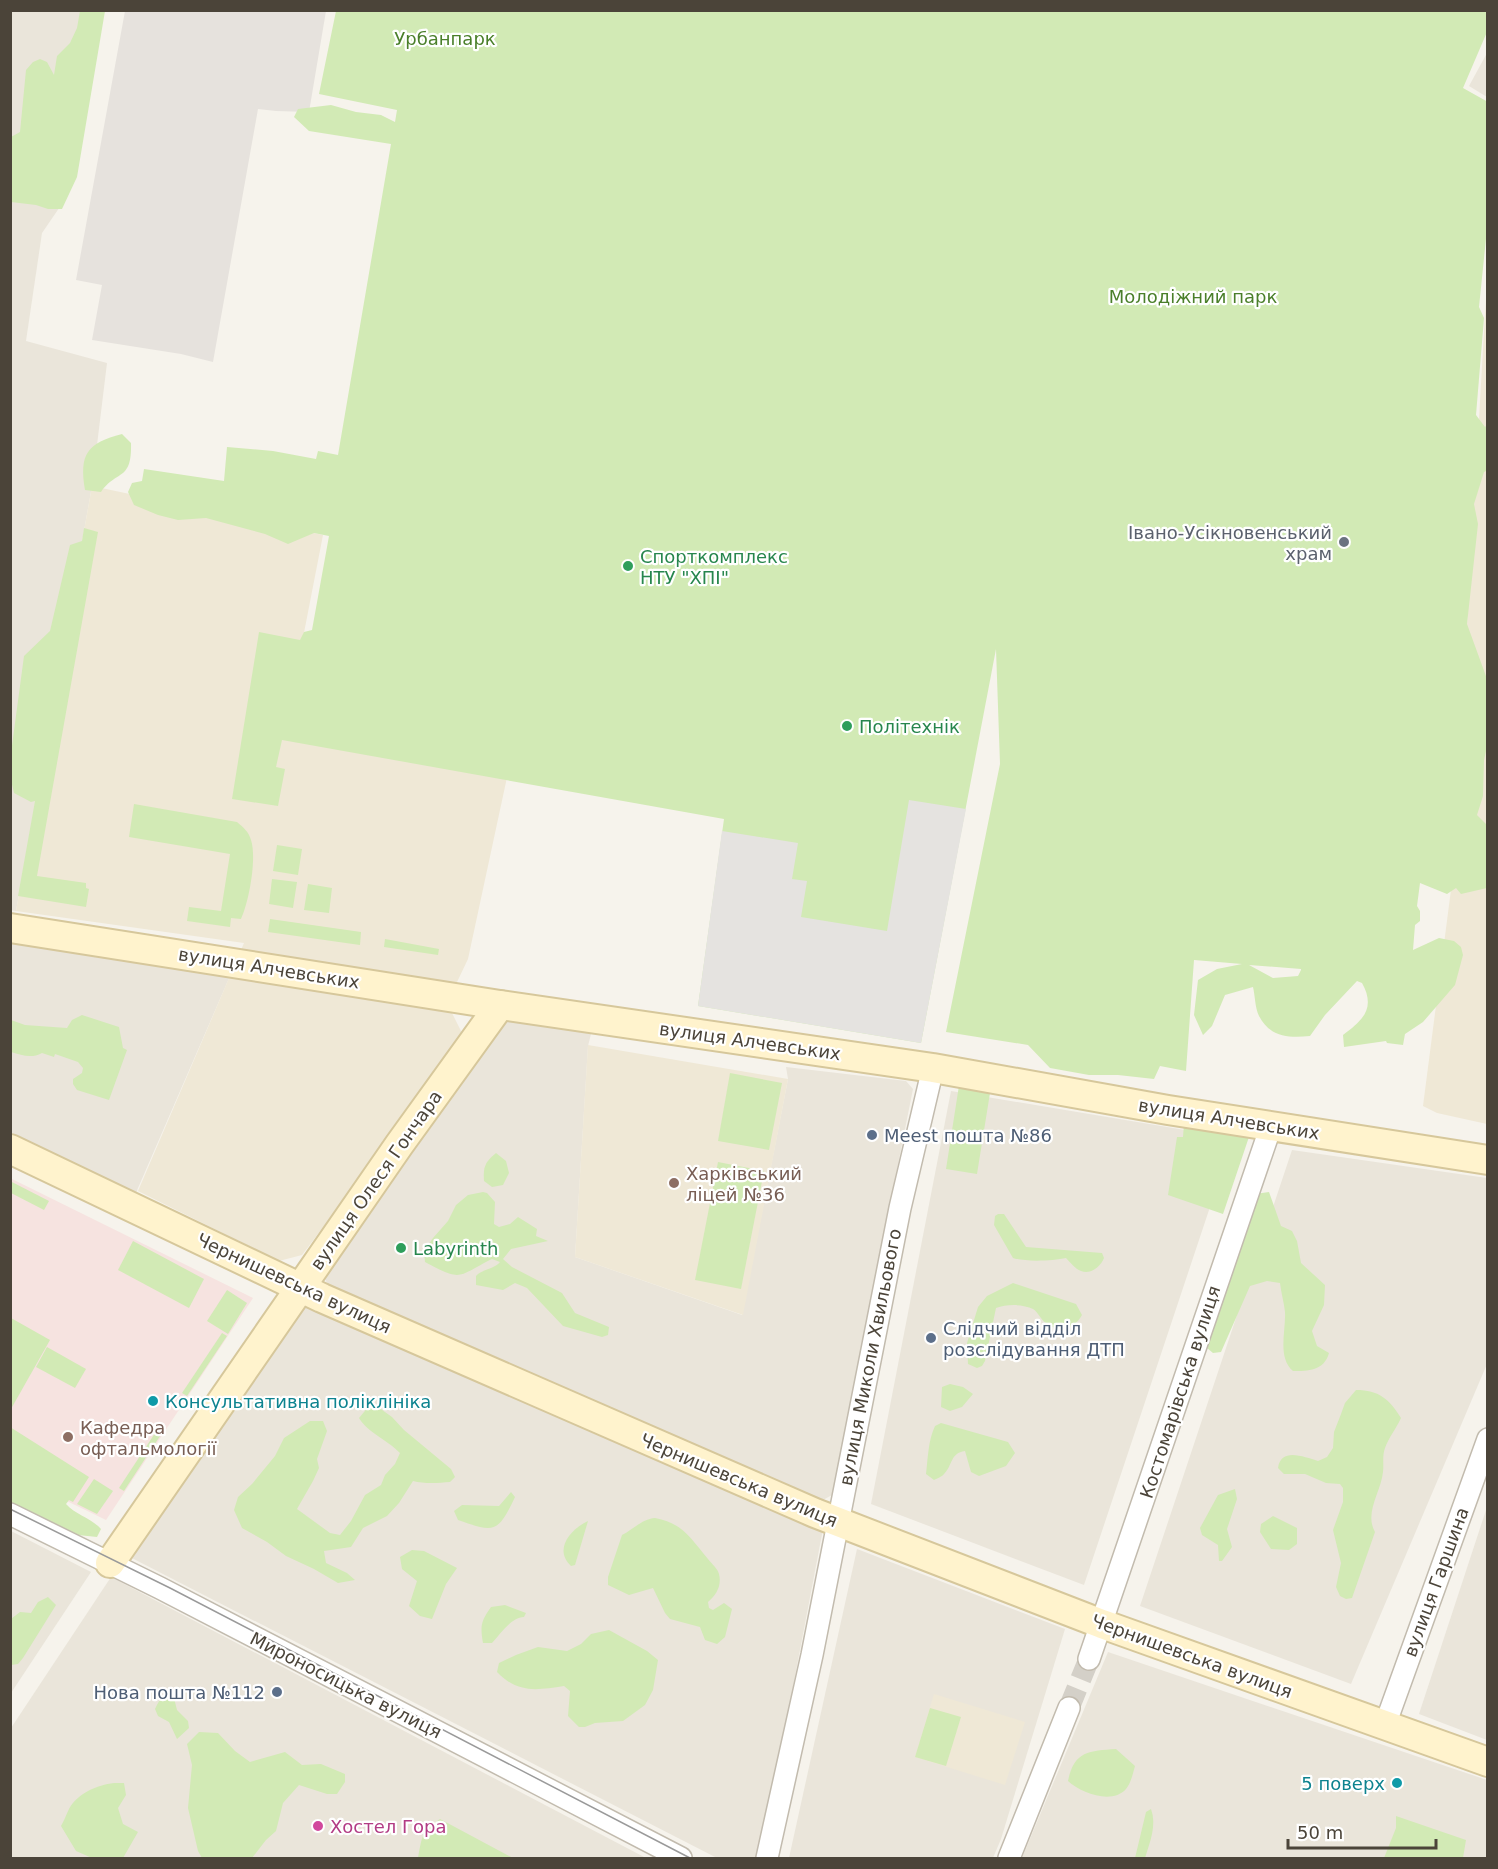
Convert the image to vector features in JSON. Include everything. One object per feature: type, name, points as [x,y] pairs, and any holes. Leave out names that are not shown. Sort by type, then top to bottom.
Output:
[{"type":"street","name":"вулиця Алчевських","points":[[10,928],[500,1005],[933,1068],[1270,1126],[1488,1160]]},
{"type":"street","name":"вулиця Олеся Гончара","points":[[110,1563],[399,1145],[500,1005]]},
{"type":"street","name":"вулиця Миколи Хвильового","points":[[767,1858],[812,1655],[900,1208],[933,1068]]},
{"type":"street","name":"Костомарівська вулиця","points":[[1089,1659],[1270,1126]]},
{"type":"street","name":"Чернишевська вулиця","points":[[10,1149],[300,1288],[612,1426],[837,1522],[1102,1624],[1488,1762]]},
{"type":"street","name":"вулиця Гаршина","points":[[1385,1725],[1488,1439]]},
{"type":"street","name":"Мироносицька вулиця","points":[[10,1514],[110,1563],[681,1858]]},
{"type":"street","points":[[1009,1858],[1069,1708]]},
{"type":"shaded area","points":[[10,11],[101,11],[68,195],[42,233],[26,341],[107,363],[92,486],[16,911],[10,910]]},
{"type":"shaded area","points":[[125,11],[326,11],[309,112],[258,109],[213,362],[181,354],[92,340],[102,285],[76,280]]},
{"type":"shaded area","points":[[1487,53],[1487,97],[1469,86]]},
{"type":"shaded area","points":[[1487,281],[1487,1124],[1437,1113],[1423,1106],[1452,882]]},
{"type":"shaded area","points":[[92,486],[323,535],[295,679],[509,768],[468,959],[447,1003],[465,1039],[302,1255],[279,1261],[138,1191],[244,943],[16,911]]},
{"type":"shaded area","points":[[909,800],[966,809],[921,1043],[698,1006],[722,831],[798,843],[792,879],[807,881],[801,917],[887,931]]},
{"type":"shaded area","points":[[10,941],[230,976],[135,1195],[11,1138]]},
{"type":"shaded area","points":[[513,1017],[591,1034],[588,1046],[575,1257],[742,1315],[788,1079],[786,1067],[906,1081],[913,1089],[832,1495],[823,1500],[328,1285],[324,1277],[506,1021]]},
{"type":"shaded area","name":"Харківський ліцей №36","points":[[588,1045],[788,1079],[743,1315],[575,1257]]},
{"type":"shaded area","points":[[951,1091],[1233,1138],[1084,1585],[871,1504]]},
{"type":"shaded area","points":[[1292,1150],[1487,1178],[1487,1364],[1351,1684],[1140,1606]]},
{"type":"shaded area","points":[[10,1178],[253,1298],[106,1520],[11,1474]]},
{"type":"shaded area","points":[[305,1303],[823,1529],[761,1855],[758,1858],[717,1858],[126,1555]]},
{"type":"shaded area","points":[[1487,1507],[1487,1740],[1419,1714]]},
{"type":"shaded area","points":[[11,1531],[91,1572],[11,1693]]},
{"type":"shaded area","points":[[857,1549],[1065,1629],[1001,1839],[993,1858],[789,1858]]},
{"type":"shaded area","points":[[111,1577],[646,1858],[11,1858],[11,1728]]},
{"type":"shaded area","points":[[1108,1652],[1487,1780],[1487,1858],[1022,1858]]},
{"type":"shaded area","points":[[934,1694],[1025,1722],[1005,1785],[915,1757]]},
{"type":"green space","points":[[80,11],[105,11],[77,177],[62,209],[48,209],[11,202],[11,137],[20,132],[26,70],[33,62],[40,59],[47,62],[54,75],[57,56],[70,43],[77,28]]},
{"type":"green space","points":[[336,11],[1487,11],[1487,32],[1463,88],[1488,102],[1488,219],[1479,307],[1484,318],[1476,415],[1485,427],[1487,425],[1488,470],[1484,472],[1474,504],[1478,524],[1467,624],[1487,679],[1488,742],[1484,760],[1483,796],[1477,815],[1487,825],[1487,888],[1461,894],[1456,888],[1447,894],[1420,883],[1417,906],[1420,911],[1420,921],[1415,925],[1413,950],[1439,938],[1454,941],[1461,947],[1463,955],[1455,985],[1423,1022],[1405,1034],[1403,1045],[1386,1041],[1344,1047],[1343,1035],[1361,1019],[1367,1006],[1366,992],[1362,983],[1357,981],[1325,1015],[1310,1036],[1280,1035],[1263,1023],[1258,1013],[1253,987],[1225,995],[1212,1026],[1203,1035],[1194,1015],[1198,980],[1217,969],[1242,964],[1194,960],[1186,1071],[1160,1066],[1154,1079],[1089,1075],[1050,1068],[1028,1045],[946,1032],[1000,764],[996,649],[921,1043],[698,1006],[724,819],[282,740],[276,767],[285,769],[278,806],[232,799],[259,632],[300,640],[304,632],[312,630],[329,536],[314,533],[288,544],[265,534],[206,518],[178,520],[134,505],[128,492],[132,483],[142,481],[144,469],[224,481],[227,447],[273,451],[316,459],[318,451],[338,455],[391,144],[309,131],[294,117],[298,109],[331,105],[356,112],[381,115],[395,122],[397,110],[319,94]],"holes":[[[1249,965],[1301,969],[1298,976],[1273,978]]]},
{"type":"green space","points":[[122,434],[131,443],[131,455],[126,470],[101,492],[85,490],[83,467],[88,452],[101,441]]},
{"type":"green space","points":[[84,528],[98,532],[37,876],[86,883],[86,888],[89,889],[86,907],[18,896],[35,801],[31,802],[14,793],[11,780],[11,753],[24,656],[50,631],[70,545],[82,541]]},
{"type":"green space","points":[[134,804],[237,822],[246,830],[253,848],[253,868],[241,919],[231,918],[230,927],[187,921],[189,907],[221,911],[230,854],[129,837]]},
{"type":"green space","points":[[277,845],[302,849],[298,875],[273,871]]},
{"type":"green space","points":[[272,879],[297,882],[293,908],[269,904]]},
{"type":"green space","points":[[308,884],[332,888],[329,913],[304,910]]},
{"type":"green space","points":[[270,919],[361,932],[360,945],[268,932]]},
{"type":"green space","points":[[385,939],[439,949],[438,955],[384,947]]},
{"type":"green space","points":[[82,1015],[119,1027],[123,1048],[127,1050],[109,1100],[77,1090],[73,1079],[82,1073],[83,1068],[78,1062],[55,1054],[54,1057],[42,1053],[30,1056],[11,1052],[11,1020],[25,1025],[67,1028],[72,1020]]},
{"type":"green space","points":[[730,1073],[782,1083],[769,1150],[718,1141]]},
{"type":"green space","points":[[960,1079],[1066,1105],[990,1093],[977,1174],[946,1169]]},
{"type":"green space","points":[[1184,1124],[1252,1128],[1223,1214],[1168,1195],[1177,1137],[1183,1137]]},
{"type":"green space","points":[[496,1153],[506,1161],[509,1173],[503,1185],[492,1187],[484,1181],[484,1172],[487,1162]]},
{"type":"green space","points":[[718,1162],[764,1171],[741,1289],[695,1280]]},
{"type":"green space","points":[[10,1181],[49,1201],[44,1210],[11,1193]]},
{"type":"green space","points":[[483,1192],[495,1202],[494,1224],[499,1227],[510,1224],[518,1217],[537,1229],[536,1236],[548,1241],[511,1249],[503,1259],[512,1267],[562,1293],[575,1313],[609,1327],[608,1335],[602,1337],[563,1326],[527,1288],[515,1283],[503,1290],[476,1285],[476,1276],[500,1262],[492,1259],[465,1273],[453,1275],[425,1262],[424,1251],[448,1221],[456,1205],[468,1195]]},
{"type":"green space","points":[[1269,1192],[1281,1226],[1292,1231],[1297,1241],[1301,1263],[1325,1285],[1324,1305],[1312,1331],[1317,1346],[1329,1353],[1327,1359],[1315,1369],[1293,1371],[1285,1359],[1283,1343],[1285,1312],[1280,1283],[1267,1281],[1250,1286],[1221,1352],[1213,1353],[1207,1348],[1206,1331],[1255,1194]]},
{"type":"green space","points":[[1004,1214],[1026,1247],[1102,1253],[1104,1258],[1095,1269],[1085,1272],[1077,1269],[1066,1258],[1039,1261],[1013,1258],[994,1225],[995,1216]]},
{"type":"green space","points":[[133,1241],[204,1279],[189,1308],[118,1270]]},
{"type":"green space","points":[[1013,1283],[1076,1304],[1082,1315],[1071,1326],[1061,1329],[1044,1322],[1035,1310],[1029,1307],[1015,1305],[996,1308],[985,1361],[977,1368],[968,1364],[967,1343],[978,1307],[987,1296]]},
{"type":"green space","points":[[227,1290],[247,1303],[228,1334],[207,1321]]},
{"type":"green space","points":[[11,1318],[50,1340],[11,1409]]},
{"type":"green space","points":[[222,1333],[227,1336],[187,1396],[182,1393]]},
{"type":"green space","points":[[47,1347],[86,1369],[75,1388],[36,1367]]},
{"type":"green space","points":[[950,1384],[963,1387],[973,1394],[962,1407],[950,1411],[941,1407],[942,1387]]},
{"type":"green space","points":[[1356,1390],[1364,1390],[1383,1397],[1401,1418],[1384,1451],[1382,1480],[1371,1517],[1375,1532],[1352,1598],[1346,1599],[1340,1596],[1336,1587],[1341,1563],[1333,1530],[1343,1502],[1343,1488],[1340,1484],[1326,1483],[1305,1474],[1284,1474],[1278,1468],[1284,1457],[1288,1456],[1300,1456],[1318,1461],[1327,1457],[1333,1448],[1334,1432],[1345,1403]]},
{"type":"green space","points":[[369,1406],[378,1407],[392,1417],[404,1430],[451,1469],[455,1477],[450,1482],[413,1481],[399,1503],[387,1516],[363,1528],[351,1547],[324,1551],[326,1563],[347,1573],[355,1580],[338,1583],[286,1556],[242,1528],[234,1510],[238,1497],[275,1456],[284,1438],[310,1421],[323,1421],[327,1431],[317,1459],[319,1468],[297,1509],[330,1533],[340,1535],[351,1521],[365,1495],[381,1485],[400,1453],[359,1418]]},
{"type":"green space","points":[[941,1423],[1008,1442],[1015,1453],[1006,1466],[979,1476],[971,1472],[965,1451],[960,1452],[954,1457],[947,1471],[934,1480],[926,1474],[931,1438],[935,1426]]},
{"type":"green space","points":[[10,1427],[89,1477],[73,1502],[69,1500],[66,1504],[101,1529],[97,1537],[78,1535],[11,1502]]},
{"type":"green space","points":[[159,1427],[164,1430],[124,1491],[119,1488]]},
{"type":"green space","points":[[94,1479],[113,1491],[97,1514],[77,1504]]},
{"type":"green space","points":[[1235,1489],[1237,1499],[1227,1529],[1232,1547],[1222,1561],[1219,1561],[1218,1545],[1202,1535],[1200,1528],[1218,1495]]},
{"type":"green space","points":[[511,1492],[515,1497],[504,1518],[494,1527],[480,1527],[458,1520],[454,1511],[462,1505],[499,1506]]},
{"type":"green space","points":[[1273,1516],[1297,1528],[1297,1544],[1289,1550],[1271,1549],[1260,1532],[1261,1524]]},
{"type":"green space","points":[[655,1518],[665,1520],[686,1533],[718,1572],[719,1586],[708,1602],[709,1608],[713,1610],[724,1603],[732,1609],[725,1637],[717,1644],[705,1640],[700,1627],[670,1619],[653,1588],[629,1595],[608,1585],[608,1577],[622,1535],[642,1522]]},
{"type":"green space","points":[[588,1521],[575,1565],[571,1566],[564,1553],[566,1540],[570,1534]]},
{"type":"green space","points":[[412,1550],[424,1551],[457,1568],[446,1584],[432,1619],[420,1616],[409,1606],[417,1581],[402,1569],[400,1557]]},
{"type":"green space","points":[[48,1597],[56,1605],[23,1658],[18,1664],[11,1665],[11,1619],[20,1612],[31,1613],[38,1602]]},
{"type":"green space","points":[[505,1605],[526,1613],[524,1617],[510,1623],[492,1643],[483,1643],[482,1624],[485,1616],[491,1607]]},
{"type":"green space","points":[[609,1630],[647,1651],[658,1660],[653,1690],[645,1705],[623,1721],[595,1723],[579,1727],[568,1716],[570,1691],[564,1686],[528,1689],[513,1684],[497,1672],[499,1663],[516,1655],[538,1647],[567,1651],[581,1644],[591,1634]]},
{"type":"green space","points":[[173,1694],[177,1710],[188,1721],[189,1728],[177,1739],[169,1722],[158,1716],[155,1709],[162,1698]]},
{"type":"green space","points":[[930,1708],[961,1717],[946,1766],[915,1757]]},
{"type":"green space","points":[[199,1732],[218,1733],[235,1751],[250,1762],[285,1752],[302,1765],[321,1764],[345,1774],[345,1782],[337,1794],[327,1794],[299,1785],[283,1803],[276,1831],[252,1858],[202,1858],[198,1851],[188,1808],[192,1765],[187,1744]]},
{"type":"green space","points":[[1116,1749],[1135,1766],[1129,1784],[1120,1794],[1097,1796],[1081,1790],[1068,1781],[1074,1764],[1084,1754]]},
{"type":"green space","points":[[124,1783],[126,1795],[118,1808],[123,1824],[138,1832],[123,1858],[92,1858],[76,1851],[61,1826],[77,1798],[95,1788]]},
{"type":"green space","points":[[1151,1809],[1153,1827],[1151,1840],[1145,1858],[1135,1858],[1146,1812]]},
{"type":"green space","points":[[1396,1816],[1466,1840],[1463,1858],[1384,1858],[1396,1828]]},
{"type":"green space","points":[[440,1819],[513,1858],[418,1858],[423,1836]]},
{"type":"tunnel","points":[[1069,1708],[1089,1659]]},
{"type":"tram line","points":[[10,1509],[170,1588],[690,1858]]},
{"type":"place","name":"Івано-Усікновенський храм","points":[[1344,542]]},
{"type":"place","name":"Спорткомплекс НТУ \"ХПІ\"","points":[[628,566]]},
{"type":"place","name":"Політехнік","points":[[847,726]]},
{"type":"place","name":"Meest пошта №86","points":[[872,1135]]},
{"type":"place","name":"Харківський ліцей №36","points":[[674,1183]]},
{"type":"place","name":"Labyrinth","points":[[401,1248]]},
{"type":"place","name":"Слідчий відділ розслідування ДТП","points":[[931,1338]]},
{"type":"place","name":"Консультативна поліклініка","points":[[153,1401]]},
{"type":"place","name":"Кафедра офтальмології","points":[[68,1437]]},
{"type":"place","name":"Нова пошта №112","points":[[277,1692]]},
{"type":"place","name":"5 поверх","points":[[1397,1783]]},
{"type":"place","name":"Хостел Гора","points":[[318,1826]]},
{"type":"park label","name":"Урбанпарк","points":[[445,38]]},
{"type":"park label","name":"Молодіжний парк","points":[[1193,296]]}]
